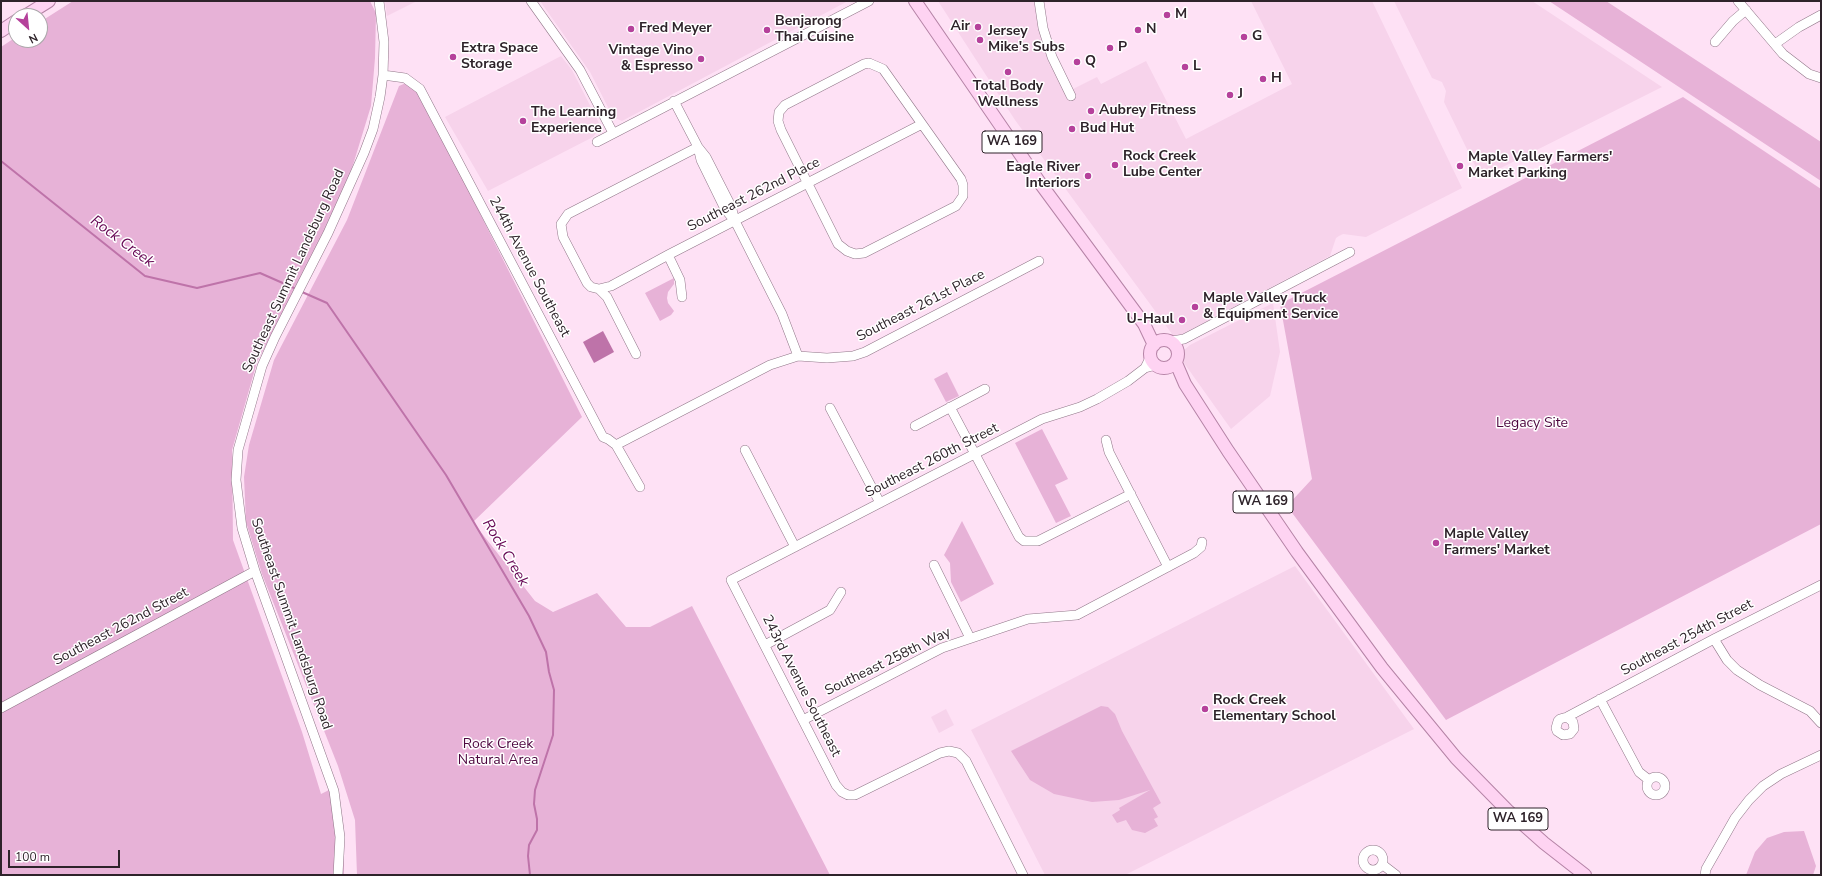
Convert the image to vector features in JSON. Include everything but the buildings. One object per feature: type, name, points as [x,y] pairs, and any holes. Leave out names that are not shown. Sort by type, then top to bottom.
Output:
[{"type":"main road","points":[[38,8],[49,1]]},
{"type":"main road","name":"WA 169","points":[[915,1],[1040,183],[1162,350],[1178,355],[1172,365],[1228,451],[1298,552],[1382,668],[1456,758],[1507,810],[1544,843],[1585,875]]},
{"type":"main road","points":[[1162,350],[1161,367],[1172,365]]},
{"type":"street","name":"Southeast Summit Landsburg Road","points":[[338,875],[340,836],[334,791],[255,571],[240,517],[236,480],[238,450],[262,366],[275,336],[328,233],[364,153],[377,114],[383,75],[384,42],[379,1]]},
{"type":"street","points":[[531,1],[580,70],[613,133]]},
{"type":"street","points":[[1039,1],[1043,28],[1052,58],[1071,96]]},
{"type":"street","points":[[1738,1],[1775,44],[1809,74],[1821,78]]},
{"type":"street","points":[[597,142],[865,3]]},
{"type":"street","points":[[1715,42],[1733,21],[1746,10]]},
{"type":"street","points":[[1775,44],[1799,27],[1821,15]]},
{"type":"street","points":[[869,63],[884,69],[961,179],[963,185],[963,196],[956,206],[864,253],[851,253],[846,251],[838,244],[807,183],[781,130],[778,121],[780,112],[786,105],[864,64],[869,63]]},
{"type":"street","name":"244th Avenue Southeast","points":[[383,75],[405,78],[420,89],[603,437],[616,445],[640,488]]},
{"type":"street","points":[[674,101],[698,146],[706,157],[731,206],[735,221],[782,314],[798,356]]},
{"type":"street","name":"Southeast 262nd Place","points":[[599,289],[611,286],[922,124]]},
{"type":"street","points":[[636,354],[607,297],[599,289],[591,287],[587,283],[563,237],[561,224],[568,214],[698,146]]},
{"type":"street","name":"Southeast 260th Street","points":[[731,580],[1042,419],[1080,407],[1111,392],[1162,350],[1350,252]]},
{"type":"street","points":[[668,255],[680,280],[682,297]]},
{"type":"street","name":"Southeast 261st Place","points":[[616,445],[770,365],[798,356],[827,358],[846,357],[865,352],[1039,261]]},
{"type":"street","points":[[914,426],[985,389]]},
{"type":"street","points":[[950,407],[1019,537],[1027,542],[1038,541],[1131,494]]},
{"type":"street","points":[[830,408],[880,503]]},
{"type":"street","points":[[1106,440],[1109,452],[1168,567]]},
{"type":"street","points":[[744,450],[795,547]]},
{"type":"street","name":"Southeast 258th Way","points":[[803,720],[942,648],[1028,619],[1077,615],[1194,553],[1201,546],[1202,542]]},
{"type":"street","points":[[934,565],[970,638]]},
{"type":"street","name":"Southeast 262nd Street","points":[[1,708],[255,571]]},
{"type":"street","name":"243rd Avenue Southeast","points":[[731,580],[836,785],[848,795],[855,795],[940,753],[949,751],[958,753],[966,761],[1023,875]]},
{"type":"street","name":"Southeast 254th Street","points":[[1567,717],[1714,639],[1821,585]]},
{"type":"street","points":[[765,645],[830,610],[841,592]]},
{"type":"street","points":[[1714,639],[1727,660],[1737,670],[1760,685],[1810,712],[1821,723]]},
{"type":"street","points":[[1600,699],[1639,772],[1649,780]]},
{"type":"street","points":[[1703,873],[1736,818],[1749,800],[1763,786],[1781,774],[1821,755]]},
{"type":"street","points":[[1383,865],[1396,875]]},
{"type":"shaded area","points":[[385,1],[417,1],[387,16]]},
{"type":"shaded area","points":[[540,1],[848,1],[622,121],[613,117],[590,72]]},
{"type":"shaded area","points":[[938,1],[1035,1],[1040,34],[1048,60],[1065,93],[1097,77],[1101,84],[1146,61],[1186,139],[1292,84],[1251,1],[1372,1],[1462,188],[1366,237],[1343,234],[1339,236],[1336,238],[1330,256],[1175,338],[1015,120]]},
{"type":"shaded area","points":[[1394,1],[1532,1],[1662,87],[1481,178],[1444,102],[1446,91],[1442,82],[1432,78]]},
{"type":"shaded area","name":"The Learning Experience","points":[[561,56],[572,70],[600,125],[599,129],[593,137],[488,191],[445,117]]},
{"type":"shaded area","points":[[1273,303],[1280,352],[1270,396],[1231,429],[1184,363],[1183,351],[1190,345]]},
{"type":"shaded area","points":[[603,331],[614,352],[594,363],[583,342]]},
{"type":"shaded area","name":"Rock Creek Elementary School","points":[[1295,566],[1414,729],[1125,875],[1045,875],[971,730]]},
{"type":"shaded area","points":[[946,709],[954,725],[939,733],[931,717]]},
{"type":"green space","points":[[73,1],[370,1],[376,13],[375,58],[371,106],[345,191],[257,362],[232,450],[233,540],[302,732],[321,794],[333,788],[343,832],[344,875],[1,875],[1,47],[8,42],[8,48],[48,48],[48,17]]},
{"type":"green space","points":[[1549,1],[1606,1],[1821,142],[1821,181]]},
{"type":"green space","name":"Rock Creek Natural Area","points":[[406,83],[420,94],[582,417],[473,522],[535,601],[553,612],[597,593],[626,627],[650,627],[692,606],[830,875],[357,875],[355,820],[338,766],[262,574],[246,522],[244,477],[249,445],[274,360],[347,220],[399,86]]},
{"type":"green space","name":"Legacy Site","points":[[1683,97],[1821,189],[1821,524],[1446,720],[1287,506],[1312,479],[1280,304]]},
{"type":"green space","points":[[674,278],[674,284],[668,292],[667,298],[668,303],[674,311],[671,315],[660,321],[645,293]]},
{"type":"green space","points":[[947,372],[959,396],[946,402],[934,379]]},
{"type":"green space","points":[[1042,429],[1068,479],[1055,485],[1071,516],[1056,523],[1015,443]]},
{"type":"green space","points":[[962,521],[994,584],[961,602],[951,582],[950,563],[944,555]]},
{"type":"green space","points":[[1101,706],[1108,707],[1115,714],[1122,731],[1161,803],[1153,808],[1158,817],[1154,819],[1158,826],[1145,833],[1132,830],[1126,820],[1117,823],[1112,815],[1120,810],[1119,808],[1150,790],[1119,800],[1092,802],[1054,794],[1030,780],[1011,751]]},
{"type":"green space","points":[[1804,831],[1816,866],[1813,875],[1746,875],[1755,852],[1767,838],[1784,832]]},
{"type":"waterway","name":"Rock Creek","points":[[1,161],[145,276],[197,288],[260,273],[294,288]]},
{"type":"waterway","name":"Rock Creek","points":[[302,292],[327,303],[446,475],[529,616],[546,652],[554,690],[553,735],[535,790],[534,804],[537,819],[537,830],[529,845],[528,856],[530,875]]},
{"type":"place","name":"M","points":[[1167,15]]},
{"type":"place","name":"Air","points":[[978,27]]},
{"type":"place","name":"Fred Meyer","points":[[631,29]]},
{"type":"place","name":"Benjarong Thai Cuisine","points":[[767,30]]},
{"type":"place","name":"N","points":[[1138,30]]},
{"type":"place","name":"G","points":[[1244,37]]},
{"type":"place","name":"Jersey Mike's Subs","points":[[980,40]]},
{"type":"place","name":"P","points":[[1110,48]]},
{"type":"place","name":"Extra Space Storage","points":[[453,57]]},
{"type":"place","name":"Vintage Vino & Espresso","points":[[701,59]]},
{"type":"place","name":"Q","points":[[1077,62]]},
{"type":"place","name":"L","points":[[1185,67]]},
{"type":"place","name":"Total Body Wellness","points":[[1008,72]]},
{"type":"place","name":"H","points":[[1263,79]]},
{"type":"place","name":"J","points":[[1230,95]]},
{"type":"place","name":"Aubrey Fitness","points":[[1091,111]]},
{"type":"place","name":"The Learning Experience","points":[[523,121]]},
{"type":"place","name":"Bud Hut","points":[[1072,129]]},
{"type":"place","name":"Rock Creek Lube Center","points":[[1115,165]]},
{"type":"place","name":"Maple Valley Farmers' Market Parking","points":[[1460,166]]},
{"type":"place","name":"Eagle River Interiors","points":[[1088,176]]},
{"type":"place","name":"Maple Valley Truck & Equipment Service","points":[[1195,307]]},
{"type":"place","name":"U-Haul","points":[[1182,320]]},
{"type":"place","name":"Maple Valley Farmers' Market","points":[[1436,543]]},
{"type":"place","name":"Rock Creek Elementary School","points":[[1205,709]]}]
